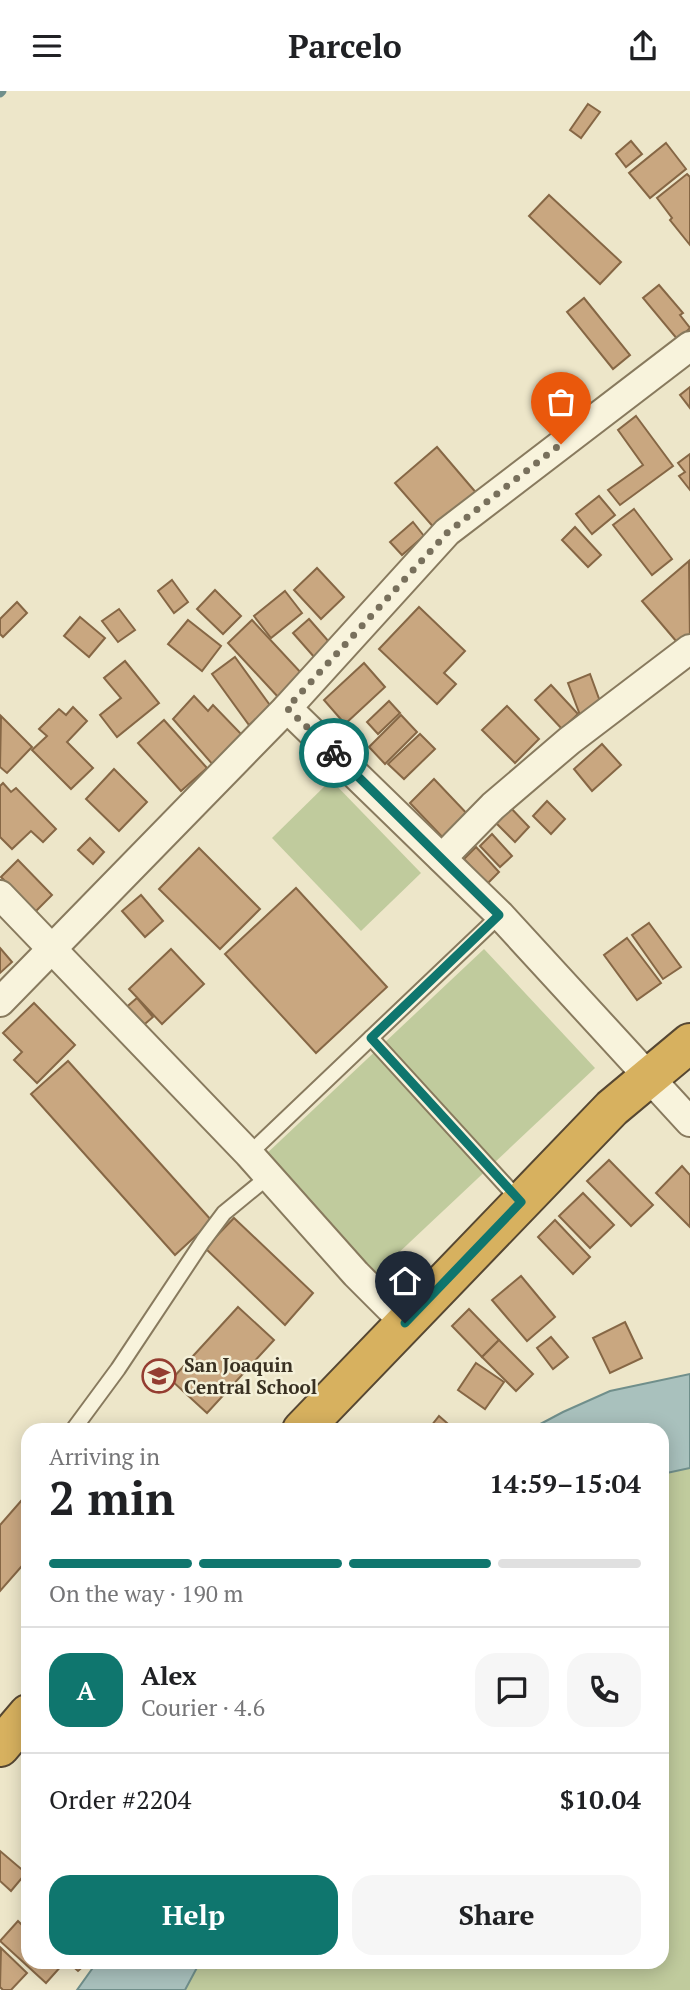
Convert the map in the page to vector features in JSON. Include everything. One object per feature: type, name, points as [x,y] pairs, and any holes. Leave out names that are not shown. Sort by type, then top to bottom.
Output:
[{"type":"highway","points":[[309,1423],[612,1108],[690,1043]]},
{"type":"highway","points":[[0,1747],[21,1722]]},
{"type":"street","points":[[0,1002],[287,708],[447,533],[690,346]]},
{"type":"street","points":[[442,858],[493,806],[569,741],[690,649]]},
{"type":"street","points":[[287,708],[499,915],[690,1122]]},
{"type":"street","points":[[0,895],[249,1154],[356,1274],[405,1323]]},
{"type":"lane","points":[[249,1154],[499,915]]},
{"type":"lane","points":[[371,1038],[521,1202]]},
{"type":"lane","points":[[78,1423],[217,1222],[224,1213],[269,1176]]},
{"type":"green space","points":[[331,780],[421,873],[361,931],[272,838]]},
{"type":"green space","points":[[484,949],[595,1068],[375,1275],[264,1156]]},
{"type":"green space","points":[[690,1468],[690,1990],[185,1990],[196,1969],[669,1969],[669,1472]]},
{"type":"water","points":[[690,1374],[690,1468],[669,1472],[669,1423],[542,1423],[610,1391]]},
{"type":"water","points":[[92,1969],[196,1969],[185,1990],[77,1990]]},
{"type":"building","points":[[588,104],[600,112],[581,138],[570,130]]},
{"type":"building","points":[[631,141],[642,154],[626,167],[616,154]]},
{"type":"building","points":[[666,143],[686,169],[650,198],[629,173]]},
{"type":"building","points":[[687,174],[690,177],[690,245],[657,198]]},
{"type":"building","points":[[549,195],[621,262],[600,284],[529,216]]},
{"type":"building","points":[[659,285],[683,313],[680,315],[690,328],[678,340],[643,298]]},
{"type":"building","points":[[584,298],[630,355],[613,369],[567,312]]},
{"type":"building","points":[[690,387],[690,408],[680,395]]},
{"type":"building","points":[[636,416],[673,466],[620,505],[608,490],[643,465],[618,430]]},
{"type":"building","points":[[437,447],[478,495],[436,530],[395,483]]},
{"type":"building","points":[[690,454],[690,490],[679,476],[685,472],[678,463]]},
{"type":"building","points":[[599,496],[615,515],[592,534],[576,514]]},
{"type":"building","points":[[634,509],[672,559],[652,575],[613,525]]},
{"type":"building","points":[[413,522],[424,536],[402,555],[390,542]]},
{"type":"building","points":[[575,527],[601,555],[588,567],[562,540]]},
{"type":"building","points":[[689,561],[690,641],[682,648],[642,601]]},
{"type":"building","points":[[317,568],[344,597],[321,619],[294,590]]},
{"type":"building","points":[[172,580],[188,602],[174,613],[158,591]]},
{"type":"building","points":[[215,590],[241,616],[223,634],[197,609]]},
{"type":"building","points":[[285,591],[302,613],[271,638],[254,616]]},
{"type":"building","points":[[17,602],[27,613],[3,637],[0,634],[0,619]]},
{"type":"building","points":[[419,607],[465,651],[444,673],[456,684],[437,704],[379,649]]},
{"type":"building","points":[[119,609],[135,630],[118,642],[102,621]]},
{"type":"building","points":[[80,617],[105,638],[89,657],[64,636]]},
{"type":"building","points":[[309,619],[330,643],[315,658],[293,633]]},
{"type":"building","points":[[188,620],[221,646],[202,671],[168,644]]},
{"type":"building","points":[[252,620],[303,675],[279,698],[228,643]]},
{"type":"building","points":[[235,657],[272,708],[249,725],[212,674]]},
{"type":"building","points":[[125,661],[159,703],[117,737],[100,715],[121,698],[104,678]]},
{"type":"building","points":[[364,663],[385,687],[345,724],[324,700]]},
{"type":"building","points":[[590,674],[602,707],[580,715],[568,683]]},
{"type":"building","points":[[551,685],[578,714],[562,729],[535,700]]},
{"type":"building","points":[[194,696],[208,711],[213,705],[242,735],[214,766],[173,719]]},
{"type":"building","points":[[389,701],[400,713],[378,734],[367,722]]},
{"type":"building","points":[[507,706],[539,739],[515,763],[482,730]]},
{"type":"building","points":[[73,707],[87,721],[67,742],[93,768],[71,789],[32,750],[47,736],[39,729],[59,709],[66,715]]},
{"type":"building","points":[[401,715],[417,732],[385,764],[369,747]]},
{"type":"building","points":[[1,716],[32,747],[7,773],[0,767]]},
{"type":"building","points":[[164,720],[207,768],[181,791],[138,743]]},
{"type":"building","points":[[420,734],[435,749],[404,779],[388,764]]},
{"type":"building","points":[[602,744],[621,765],[592,791],[574,769]]},
{"type":"building","points":[[114,769],[147,802],[119,831],[86,799]]},
{"type":"building","points":[[434,779],[472,819],[448,843],[410,803]]},
{"type":"building","points":[[3,783],[11,792],[16,788],[56,829],[43,842],[31,831],[12,849],[0,837],[0,786]]},
{"type":"building","points":[[547,801],[565,819],[551,834],[533,816]]},
{"type":"building","points":[[507,804],[529,827],[515,842],[492,819]]},
{"type":"building","points":[[492,834],[512,856],[500,867],[480,846]]},
{"type":"building","points":[[90,838],[104,852],[93,864],[78,850]]},
{"type":"building","points":[[476,847],[499,872],[487,884],[464,859]]},
{"type":"building","points":[[199,848],[260,909],[220,949],[159,889]]},
{"type":"building","points":[[18,860],[52,895],[35,912],[1,877]]},
{"type":"building","points":[[296,888],[387,987],[316,1053],[225,954]]},
{"type":"building","points":[[141,895],[163,921],[145,937],[122,911]]},
{"type":"building","points":[[649,923],[681,967],[663,979],[632,935]]},
{"type":"building","points":[[627,938],[661,983],[637,1000],[604,955]]},
{"type":"building","points":[[0,948],[12,962],[0,973]]},
{"type":"building","points":[[171,949],[204,984],[162,1024],[129,989]]},
{"type":"building","points":[[137,998],[153,1017],[139,1029],[123,1010]]},
{"type":"building","points":[[34,1003],[75,1045],[37,1083],[14,1060],[22,1052],[3,1033]]},
{"type":"building","points":[[68,1061],[212,1221],[175,1255],[31,1094]]},
{"type":"building","points":[[609,1160],[653,1205],[631,1226],[587,1181]]},
{"type":"building","points":[[682,1166],[690,1175],[690,1227],[656,1193]]},
{"type":"building","points":[[583,1193],[614,1225],[590,1248],[559,1216]]},
{"type":"building","points":[[234,1218],[313,1293],[285,1325],[205,1248]]},
{"type":"building","points":[[555,1220],[590,1257],[573,1274],[538,1237]]},
{"type":"building","points":[[521,1276],[555,1317],[527,1341],[492,1300]]},
{"type":"building","points":[[238,1307],[274,1340],[207,1413],[171,1380]]},
{"type":"building","points":[[469,1309],[499,1340],[482,1357],[452,1326]]},
{"type":"building","points":[[625,1322],[642,1358],[610,1373],[593,1338]]},
{"type":"building","points":[[551,1337],[568,1357],[553,1369],[537,1348]]},
{"type":"building","points":[[499,1340],[533,1374],[516,1391],[482,1357]]},
{"type":"building","points":[[476,1363],[504,1382],[485,1409],[458,1390]]},
{"type":"building","points":[[439,1416],[447,1423],[434,1423]]},
{"type":"building","points":[[21,1501],[21,1567],[0,1591],[0,1525]]},
{"type":"building","points":[[0,1851],[21,1869],[21,1879],[11,1891],[0,1881]]},
{"type":"building","points":[[18,1921],[21,1924],[21,1960],[0,1941]]},
{"type":"building","points":[[1,1948],[27,1973],[11,1990],[3,1990],[0,1987]]},
{"type":"building","points":[[31,1969],[59,1969],[46,1983]]},
{"type":"way so far","points":[[334,753],[287,708],[447,533],[561,444]]},
{"type":"place","name":"San Joaquin Central School","points":[[159,1376]]},
{"type":"route","points":[[334,753],[499,915],[371,1038],[521,1202],[405,1323]]}]
